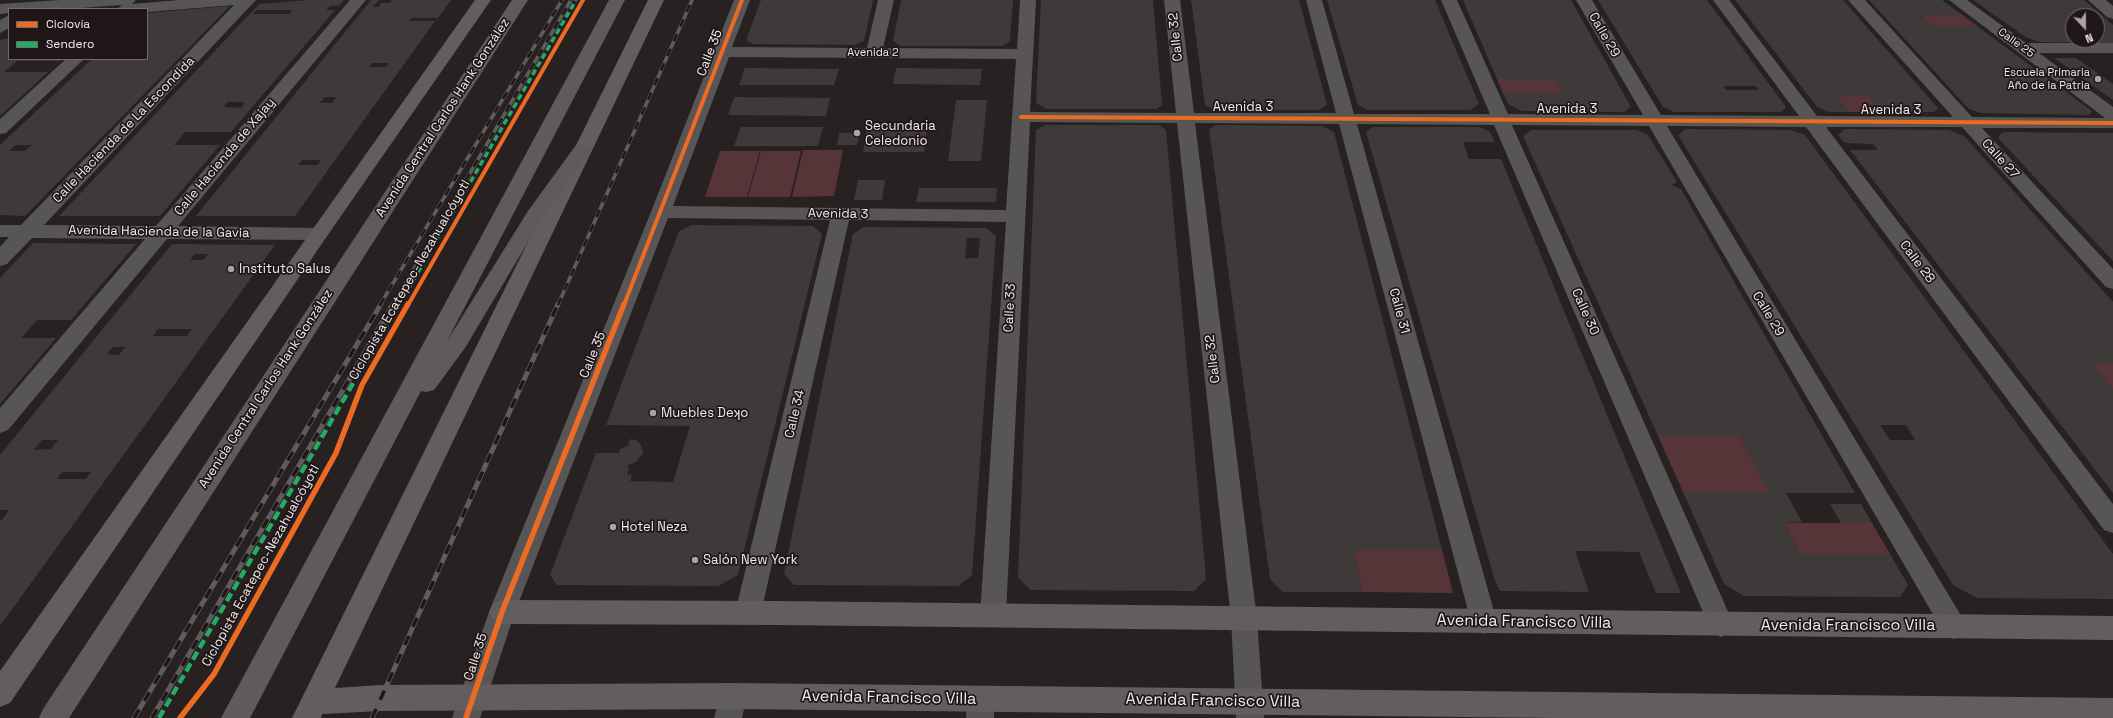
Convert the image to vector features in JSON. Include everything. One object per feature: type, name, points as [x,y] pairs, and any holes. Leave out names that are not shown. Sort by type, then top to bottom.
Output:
[{"type":"highway","name":"Avenida Central Carlos Hank González","points":[[53,718],[520,0]]},
{"type":"highway","points":[[235,718],[617,0]]},
{"type":"highway","points":[[383,441],[457,343],[535,215],[582,149]]},
{"type":"main road","points":[[0,694],[318,234],[484,0]]},
{"type":"main road","points":[[310,710],[582,149],[656,0]]},
{"type":"main road","name":"Avenida Francisco Villa","points":[[502,612],[993,615],[1721,625],[2113,628]]},
{"type":"main road","name":"Avenida Francisco Villa","points":[[310,710],[381,698],[470,708],[731,707],[1931,714],[2113,711]]},
{"type":"street","points":[[21,8],[128,0]]},
{"type":"street","points":[[143,8],[239,0]]},
{"type":"street","name":"Calle Hacienda de La Escondida","points":[[0,259],[248,0]]},
{"type":"street","name":"Calle Hacienda de Xajay","points":[[0,424],[358,0]]},
{"type":"street","name":"Calle 35","points":[[470,708],[502,612],[661,212],[742,0]]},
{"type":"street","points":[[874,53],[886,0]]},
{"type":"street","name":"Calle 33","points":[[993,615],[1028,0]]},
{"type":"street","name":"Calle 32","points":[[1172,0],[1244,619],[1249,710]]},
{"type":"street","name":"Calle 31","points":[[1314,0],[1484,622]]},
{"type":"street","name":"Calle 30","points":[[1449,0],[1721,625]]},
{"type":"street","name":"Calle 29","points":[[1584,0],[1653,120],[1954,627]]},
{"type":"street","name":"Calle 28","points":[[1721,0],[2113,523]]},
{"type":"street","name":"Calle 27","points":[[1856,0],[2113,282]]},
{"type":"street","name":"Calle 25","points":[[1957,0],[2113,114]]},
{"type":"street","points":[[2096,0],[2113,14]]},
{"type":"street","points":[[0,28],[8,20]]},
{"type":"street","points":[[2023,48],[2113,48]]},
{"type":"street","name":"Avenida 2","points":[[722,52],[1025,54]]},
{"type":"street","points":[[0,129],[75,60]]},
{"type":"street","name":"Avenida 3","points":[[1021,117],[2113,123]]},
{"type":"street","name":"Avenida 3","points":[[661,212],[1016,216]]},
{"type":"street","name":"Calle 34","points":[[748,613],[841,214]]},
{"type":"street","name":"Avenida Hacienda de la Gavia","points":[[0,231],[318,234]]},
{"type":"shaded area","points":[[1961,14],[1977,26],[1932,26],[1920,15]]},
{"type":"shaded area","points":[[1497,79],[1556,79],[1563,93],[1503,93]]},
{"type":"shaded area","points":[[1835,95],[1868,95],[1882,112],[1848,112]]},
{"type":"shaded area","points":[[803,150],[843,150],[834,196],[792,197]]},
{"type":"shaded area","points":[[720,151],[760,151],[747,197],[705,197]]},
{"type":"shaded area","points":[[761,151],[801,151],[790,197],[748,197]]},
{"type":"shaded area","points":[[2091,364],[2113,364],[2113,389],[2112,389]]},
{"type":"shaded area","points":[[1658,436],[1740,436],[1769,492],[1683,492]]},
{"type":"shaded area","points":[[1784,523],[1872,523],[1890,554],[1800,554]]},
{"type":"shaded area","points":[[1354,550],[1442,550],[1453,593],[1362,592]]},
{"type":"building","points":[[310,0],[344,0],[339,6],[330,6],[326,10],[335,10],[231,132],[185,132],[174,145],[220,145],[160,216],[59,216],[259,4]],"holes":[[[256,10],[292,10],[289,14],[253,14]],[[228,102],[245,102],[241,108],[224,107]]]},
{"type":"building","points":[[371,0],[379,0],[373,7],[378,7],[381,3],[390,3],[392,0],[451,0],[438,18],[411,18],[409,21],[435,21],[295,216],[196,216]],"holes":[[[372,63],[389,63],[386,67],[369,67]],[[325,97],[336,97],[332,103],[320,103]],[[302,160],[321,160],[317,165],[298,165]]]},
{"type":"building","points":[[761,0],[873,0],[864,41],[855,45],[753,44],[746,40]]},
{"type":"building","points":[[901,0],[1013,0],[1010,41],[1002,46],[901,46],[893,41]]},
{"type":"building","points":[[1041,0],[1153,0],[1162,105],[1156,109],[1046,109],[1036,103]]},
{"type":"building","points":[[1191,0],[1299,0],[1327,105],[1319,110],[1215,110],[1205,105]]},
{"type":"building","points":[[1327,0],[1435,0],[1479,104],[1470,110],[1368,110],[1358,105]]},
{"type":"building","points":[[1463,0],[1571,0],[1631,107],[1624,112],[1522,111],[1508,104],[1503,93],[1563,93],[1556,79],[1497,79]]},
{"type":"building","points":[[1598,0],[1707,0],[1786,107],[1781,112],[1674,112],[1663,107]],"holes":[[[1723,86],[1756,86],[1759,90],[1726,90]]]},
{"type":"building","points":[[1735,0],[1843,0],[1938,108],[1934,112],[1882,112],[1868,95],[1835,95],[1848,112],[1829,112],[1817,107]]},
{"type":"building","points":[[1869,0],[1942,0],[1961,14],[1920,15],[1932,26],[1977,26],[2092,111],[2089,115],[1980,113],[1969,109]]},
{"type":"building","points":[[1973,0],[2084,0],[2093,8],[2065,8],[2065,42],[2040,42],[2027,38]]},
{"type":"building","points":[[230,6],[25,216],[0,215],[0,145],[91,60],[148,60],[148,13]],"holes":[[[16,145],[32,145],[25,151],[9,151]]]},
{"type":"building","points":[[2105,18],[2113,25],[2113,43],[2105,43]]},
{"type":"building","points":[[8,38],[8,60],[61,60],[17,61],[4,72],[48,72],[0,116],[0,40]]},
{"type":"building","name":"Escuela Primaria Año de la Patria","points":[[2054,58],[2076,58],[2113,84],[2113,100]]},
{"type":"building","points":[[745,68],[839,69],[834,85],[739,85]]},
{"type":"building","points":[[896,68],[982,69],[980,85],[893,84]]},
{"type":"building","points":[[734,97],[830,98],[826,116],[728,115]]},
{"type":"building","points":[[956,100],[987,100],[981,161],[948,161]]},
{"type":"building","points":[[1045,125],[1159,125],[1166,130],[1206,579],[1194,591],[1031,590],[1018,578],[1036,130]]},
{"type":"building","points":[[1217,125],[1322,126],[1334,132],[1442,550],[1354,550],[1362,592],[1283,592],[1270,579],[1209,129]]},
{"type":"building","points":[[741,127],[823,127],[818,146],[734,146]]},
{"type":"building","points":[[1373,127],[1480,127],[1490,132],[1495,142],[1463,142],[1469,159],[1501,159],[1681,593],[1656,593],[1639,552],[1575,551],[1589,592],[1500,591],[1495,581],[1366,132]]},
{"type":"building","points":[[867,128],[927,128],[924,152],[863,152]]},
{"type":"building","points":[[1685,129],[1791,130],[1805,135],[2113,554],[2113,599],[1977,598],[1953,585],[1678,135]],"holes":[[[1880,425],[1906,425],[1915,440],[1890,440]]]},
{"type":"building","points":[[1844,129],[1949,130],[1964,136],[2113,302],[2113,364],[2091,364],[2113,389],[2113,493],[1850,150],[1878,150],[1873,144],[1845,143],[1838,135]]},
{"type":"building","points":[[1531,130],[1637,130],[1648,135],[1677,182],[1672,185],[1681,189],[1855,493],[1786,493],[1802,522],[1784,523],[1800,554],[1890,554],[1908,585],[1900,597],[1744,596],[1724,584],[1683,492],[1769,492],[1740,436],[1658,436],[1523,136]]},
{"type":"building","points":[[2002,132],[2113,133],[2113,261],[1998,138]]},
{"type":"building","points":[[839,133],[860,133],[857,145],[837,145]]},
{"type":"building","points":[[858,180],[885,180],[882,200],[854,200]]},
{"type":"building","points":[[919,188],[997,188],[996,202],[916,202]]},
{"type":"building","points":[[691,225],[813,226],[822,234],[738,575],[718,586],[557,585],[550,575],[596,453],[619,453],[620,449],[628,446],[630,439],[638,441],[642,447],[643,453],[636,462],[627,466],[629,468],[627,475],[632,474],[630,481],[673,482],[690,426],[606,425],[679,231]]},
{"type":"building","points":[[864,227],[986,228],[996,236],[972,575],[958,586],[794,585],[784,574],[853,234]],"holes":[[[967,238],[980,238],[978,258],[965,258]]]},
{"type":"building","points":[[33,243],[136,244],[71,320],[37,320],[21,338],[56,338],[0,404],[0,278]]},
{"type":"building","points":[[172,244],[275,245],[0,626],[0,520],[2,520],[9,510],[0,510],[0,455]],"holes":[[[195,254],[208,254],[203,260],[190,260]],[[158,329],[192,329],[187,336],[153,336]],[[113,347],[125,347],[119,355],[107,354]],[[42,440],[58,440],[51,449],[34,450]],[[62,472],[91,472],[86,479],[57,479]]]},
{"type":"building","points":[[1830,504],[1861,504],[1872,523],[1841,523]]},
{"type":"railway","points":[[380,305],[562,0]]},
{"type":"railway","points":[[393,305],[571,0]]},
{"type":"railway","points":[[558,305],[692,0]]},
{"type":"railway","points":[[134,718],[381,304]]},
{"type":"railway","points":[[152,718],[393,304]]},
{"type":"railway","points":[[372,718],[558,304]]},
{"type":"marked path","points":[[159,718],[576,0]]},
{"type":"cycle path","name":"Ciclopista Ecatepec-Nezahualcóyotl","points":[[180,718],[214,674],[336,453],[362,385],[583,0]]},
{"type":"cycle path","points":[[466,718],[502,612],[661,212],[742,0]]},
{"type":"cycle path","points":[[1021,117],[2113,123]]},
{"type":"place","name":"Escuela Primaria Año de la Patria","points":[[2098,79]]},
{"type":"place","name":"Secundaria Celedonio","points":[[857,133]]},
{"type":"place","name":"Instituto Salus","points":[[231,269]]},
{"type":"place","name":"Muebles Deʞo","points":[[653,413]]},
{"type":"place","name":"Hotel Neza","points":[[613,527]]},
{"type":"place","name":"Salón New York","points":[[695,560]]}]
